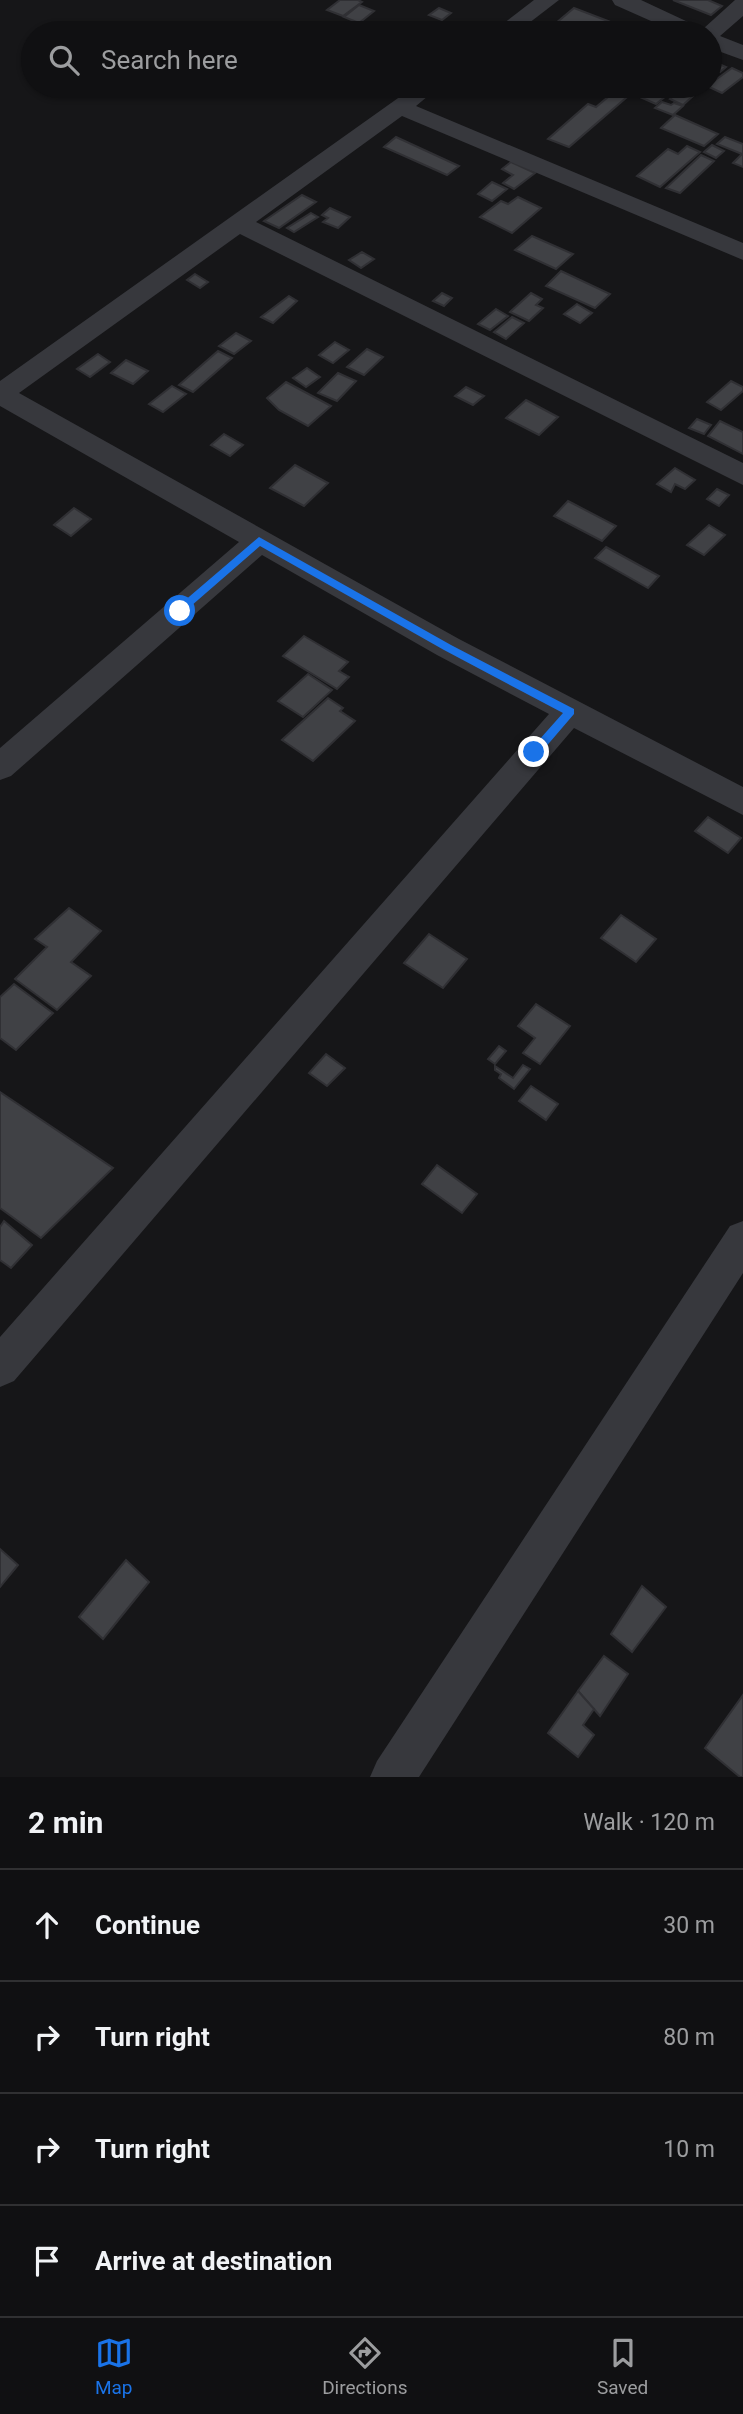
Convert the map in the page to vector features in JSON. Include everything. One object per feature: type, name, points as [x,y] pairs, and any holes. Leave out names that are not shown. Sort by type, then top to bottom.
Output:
[{"type":"street","points":[[519,21],[548,0]]},
{"type":"street","points":[[623,0],[669,21]]},
{"type":"street","points":[[722,23],[743,5]]},
{"type":"street","points":[[722,45],[743,53]]},
{"type":"street","points":[[412,98],[0,394],[448,648],[743,802]]},
{"type":"street","points":[[400,107],[743,253]]},
{"type":"street","points":[[238,223],[743,475]]},
{"type":"street","points":[[0,767],[259,541]]},
{"type":"street","points":[[0,1367],[570,712]]},
{"type":"street","points":[[393,1777],[743,1238]]},
{"type":"building","points":[[340,0],[362,2],[343,16],[327,10]]},
{"type":"building","points":[[673,0],[708,0],[722,6],[711,15]]},
{"type":"building","points":[[359,5],[374,11],[362,21],[344,17]]},
{"type":"building","points":[[439,8],[451,13],[442,20],[429,15]]},
{"type":"building","points":[[574,8],[608,21],[559,21]]},
{"type":"building","points":[[732,68],[743,73],[743,77],[722,93],[722,75]]},
{"type":"building","points":[[607,98],[626,98],[569,147],[548,139],[588,104],[596,107]]},
{"type":"building","points":[[642,98],[663,98],[656,104]]},
{"type":"building","points":[[671,98],[691,98],[683,105]]},
{"type":"building","points":[[662,102],[683,106],[673,115],[655,108]]},
{"type":"building","points":[[675,115],[718,134],[704,146],[661,128]]},
{"type":"building","points":[[396,137],[459,166],[447,175],[384,147]]},
{"type":"building","points":[[725,137],[743,144],[743,167],[733,163],[742,154],[717,144]]},
{"type":"building","points":[[712,145],[724,151],[716,158],[704,152]]},
{"type":"building","points":[[687,146],[700,152],[660,187],[637,176],[668,149],[678,154]]},
{"type":"building","points":[[701,155],[714,161],[680,193],[666,188]]},
{"type":"building","points":[[511,162],[535,173],[514,189],[503,183],[513,175],[502,169]]},
{"type":"building","points":[[492,182],[507,189],[492,201],[478,194]]},
{"type":"building","points":[[302,195],[316,202],[279,228],[264,221]]},
{"type":"building","points":[[518,197],[541,208],[512,233],[480,217],[501,201],[508,204]]},
{"type":"building","points":[[330,208],[350,217],[338,228],[323,222],[328,218],[322,215]]},
{"type":"building","points":[[311,213],[318,217],[294,232],[287,228]]},
{"type":"building","points":[[532,236],[573,254],[556,269],[515,250]]},
{"type":"building","points":[[362,252],[374,259],[361,268],[349,260]]},
{"type":"building","points":[[561,271],[610,294],[595,308],[546,286]]},
{"type":"building","points":[[195,274],[208,282],[200,288],[187,280]]},
{"type":"building","points":[[442,293],[452,298],[444,306],[433,301]]},
{"type":"building","points":[[531,293],[542,299],[536,305],[543,308],[529,321],[510,312]]},
{"type":"building","points":[[289,296],[297,301],[273,323],[261,317]]},
{"type":"building","points":[[577,304],[592,313],[580,323],[564,314]]},
{"type":"building","points":[[496,309],[508,316],[490,330],[478,324]]},
{"type":"building","points":[[512,317],[524,323],[506,339],[494,332]]},
{"type":"building","points":[[236,333],[251,341],[234,354],[219,346]]},
{"type":"building","points":[[335,342],[349,350],[333,363],[319,355]]},
{"type":"building","points":[[367,349],[383,357],[364,375],[347,367]]},
{"type":"building","points":[[218,351],[232,358],[193,392],[179,385]]},
{"type":"building","points":[[98,354],[110,362],[90,377],[77,369]]},
{"type":"building","points":[[126,360],[148,371],[133,384],[111,373]]},
{"type":"building","points":[[307,368],[320,377],[306,387],[293,378]]},
{"type":"building","points":[[338,373],[356,381],[337,401],[318,393]]},
{"type":"building","points":[[731,381],[743,387],[743,391],[721,410],[707,402]]},
{"type":"building","points":[[286,382],[331,406],[308,426],[279,410],[267,398]]},
{"type":"building","points":[[172,386],[186,394],[163,412],[149,404]]},
{"type":"building","points":[[466,387],[484,396],[473,405],[455,396]]},
{"type":"building","points":[[526,400],[558,417],[539,435],[506,418]]},
{"type":"building","points":[[697,419],[711,425],[704,434],[689,428]]},
{"type":"building","points":[[720,421],[743,432],[743,454],[708,436]]},
{"type":"building","points":[[224,434],[243,445],[230,456],[211,445]]},
{"type":"building","points":[[295,465],[328,483],[304,506],[270,488]]},
{"type":"building","points":[[675,468],[695,480],[685,489],[675,484],[671,492],[657,484]]},
{"type":"building","points":[[717,489],[729,495],[719,506],[707,499]]},
{"type":"building","points":[[568,501],[616,526],[602,541],[554,516]]},
{"type":"building","points":[[74,508],[91,519],[71,536],[54,525]]},
{"type":"building","points":[[709,525],[725,535],[704,555],[687,545]]},
{"type":"building","points":[[606,547],[659,576],[648,588],[595,558]]},
{"type":"building","points":[[304,636],[348,662],[339,671],[349,677],[337,689],[283,656]]},
{"type":"building","points":[[308,674],[332,690],[303,717],[278,701]]},
{"type":"building","points":[[328,698],[343,708],[340,711],[355,721],[313,761],[282,740]]},
{"type":"building","points":[[708,817],[741,838],[728,853],[695,831]]},
{"type":"building","points":[[69,908],[101,931],[71,962],[91,976],[57,1010],[15,979],[47,947],[35,939]]},
{"type":"building","points":[[621,915],[656,939],[636,962],[601,938]]},
{"type":"building","points":[[429,934],[467,959],[443,988],[404,963]]},
{"type":"building","points":[[14,984],[53,1013],[16,1050],[0,1038],[0,997]]},
{"type":"building","points":[[536,1004],[570,1026],[540,1064],[523,1053],[535,1038],[518,1026]]},
{"type":"building","points":[[499,1046],[506,1051],[495,1064],[488,1059]]},
{"type":"building","points":[[326,1054],[345,1068],[327,1086],[309,1073]]},
{"type":"building","points":[[523,1065],[530,1069],[514,1089],[499,1078],[501,1074],[495,1070],[495,1066],[513,1078]]},
{"type":"building","points":[[531,1086],[558,1104],[546,1120],[519,1101]]},
{"type":"building","points":[[0,1092],[113,1168],[41,1238],[0,1208]]},
{"type":"building","points":[[437,1165],[477,1194],[462,1213],[422,1184]]},
{"type":"building","points":[[4,1221],[32,1245],[11,1268],[0,1260],[0,1227]]},
{"type":"building","points":[[0,1549],[18,1565],[0,1587]]},
{"type":"building","points":[[126,1560],[149,1582],[103,1639],[79,1617]]},
{"type":"building","points":[[642,1586],[666,1607],[632,1652],[611,1634]]},
{"type":"building","points":[[604,1656],[628,1674],[600,1716],[578,1691]]},
{"type":"building","points":[[578,1691],[594,1709],[583,1725],[594,1735],[578,1757],[548,1733]]},
{"type":"building","points":[[743,1695],[743,1777],[740,1777],[705,1748]]},
{"type":"route","points":[[180,611],[259,541],[448,648],[570,712],[534,752]]}]
